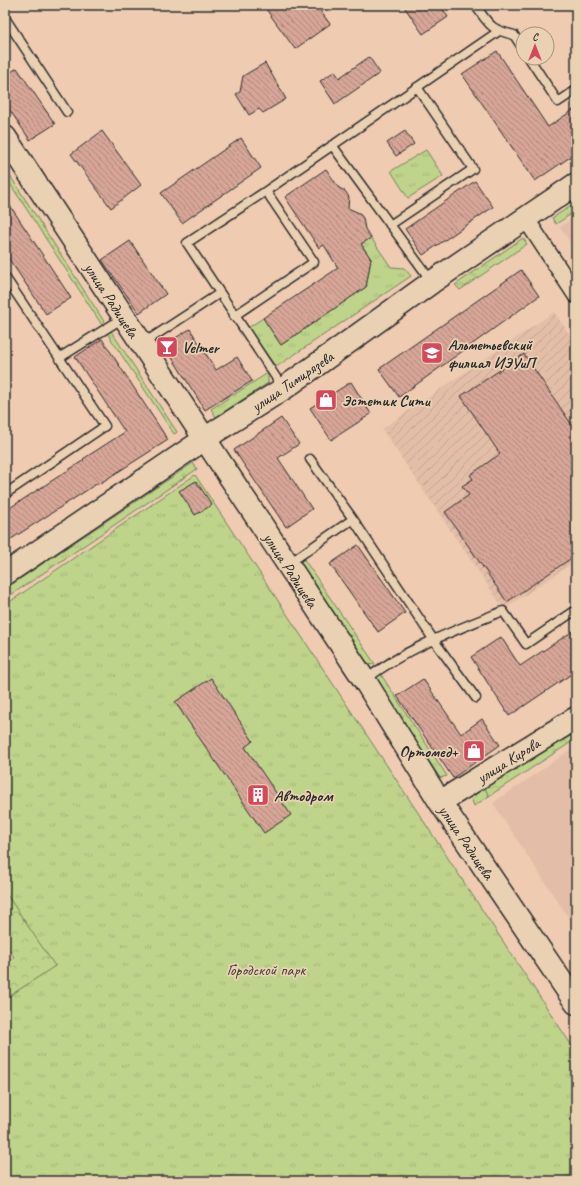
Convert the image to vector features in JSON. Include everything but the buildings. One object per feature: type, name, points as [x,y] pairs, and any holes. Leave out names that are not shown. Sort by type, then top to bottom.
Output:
[{"type":"street","name":"улица Радищева","points":[[10,149],[124,317],[287,564],[364,681],[440,802],[576,1003]]},
{"type":"street","name":"улица Тимирязева","points":[[5,574],[283,389],[432,282],[576,184]]},
{"type":"street","points":[[526,219],[576,295]]},
{"type":"street","name":"улица Кирова","points":[[440,802],[576,718]]},
{"type":"lane","points":[[475,5],[490,27],[515,37]]},
{"type":"lane","points":[[5,18],[67,112]]},
{"type":"lane","points":[[283,389],[187,243],[499,31]]},
{"type":"lane","points":[[534,66],[558,102],[576,90]]},
{"type":"lane","points":[[390,225],[473,169],[417,87]]},
{"type":"lane","points":[[332,145],[432,282]]},
{"type":"lane","points":[[234,316],[314,262],[266,190]]},
{"type":"lane","points":[[5,277],[105,426],[5,494]]},
{"type":"lane","points":[[142,344],[220,292]]},
{"type":"lane","points":[[59,358],[124,317]]},
{"type":"lane","points":[[310,459],[353,519],[433,639],[476,698]]},
{"type":"lane","points":[[287,564],[353,519]]},
{"type":"lane","points":[[364,681],[378,670],[433,639],[503,611],[526,644],[576,610]]},
{"type":"shaded area","points":[[576,216],[576,251],[560,227]]},
{"type":"shaded area","points":[[554,312],[576,344],[576,561],[504,609],[382,429]]},
{"type":"shaded area","points":[[576,746],[576,929],[493,803]]},
{"type":"green space","points":[[426,150],[443,176],[408,198],[391,171]]},
{"type":"green space","points":[[5,168],[107,326],[104,328],[5,176]]},
{"type":"green space","points":[[576,203],[576,211],[556,224],[552,218]]},
{"type":"green space","points":[[371,238],[391,267],[404,268],[411,276],[276,367],[248,328],[263,318],[281,345],[366,287],[371,259],[361,244]]},
{"type":"green space","points":[[523,238],[527,244],[460,290],[455,285]]},
{"type":"green space","points":[[109,328],[177,432],[174,434],[105,330]]},
{"type":"green space","points":[[268,373],[268,383],[216,417],[211,409]]},
{"type":"green space","points":[[193,463],[197,469],[5,599],[5,589]]},
{"type":"green space","name":"Городской парк","points":[[195,475],[576,1052],[576,1181],[5,1181],[5,999],[54,966],[5,892],[5,605]]},
{"type":"green space","points":[[303,558],[375,664],[367,665],[300,564]]},
{"type":"green space","points":[[378,670],[447,776],[440,778],[372,675]]},
{"type":"green space","points":[[576,729],[576,739],[489,796],[485,788]]},
{"type":"green space","points":[[485,788],[489,796],[474,806],[471,797]]},
{"type":"green space","points":[[5,892],[55,966],[5,999],[5,963],[14,957],[5,944]]},
{"type":"place","name":"Velmer","points":[[167,347]]},
{"type":"place","name":"Альметьевский филиал ИЭУиП","points":[[432,353]]},
{"type":"place","name":"Эстетик Сити","points":[[326,400]]},
{"type":"place","name":"Ортомед+","points":[[474,751]]},
{"type":"place","name":"Автодром","points":[[258,795]]}]
